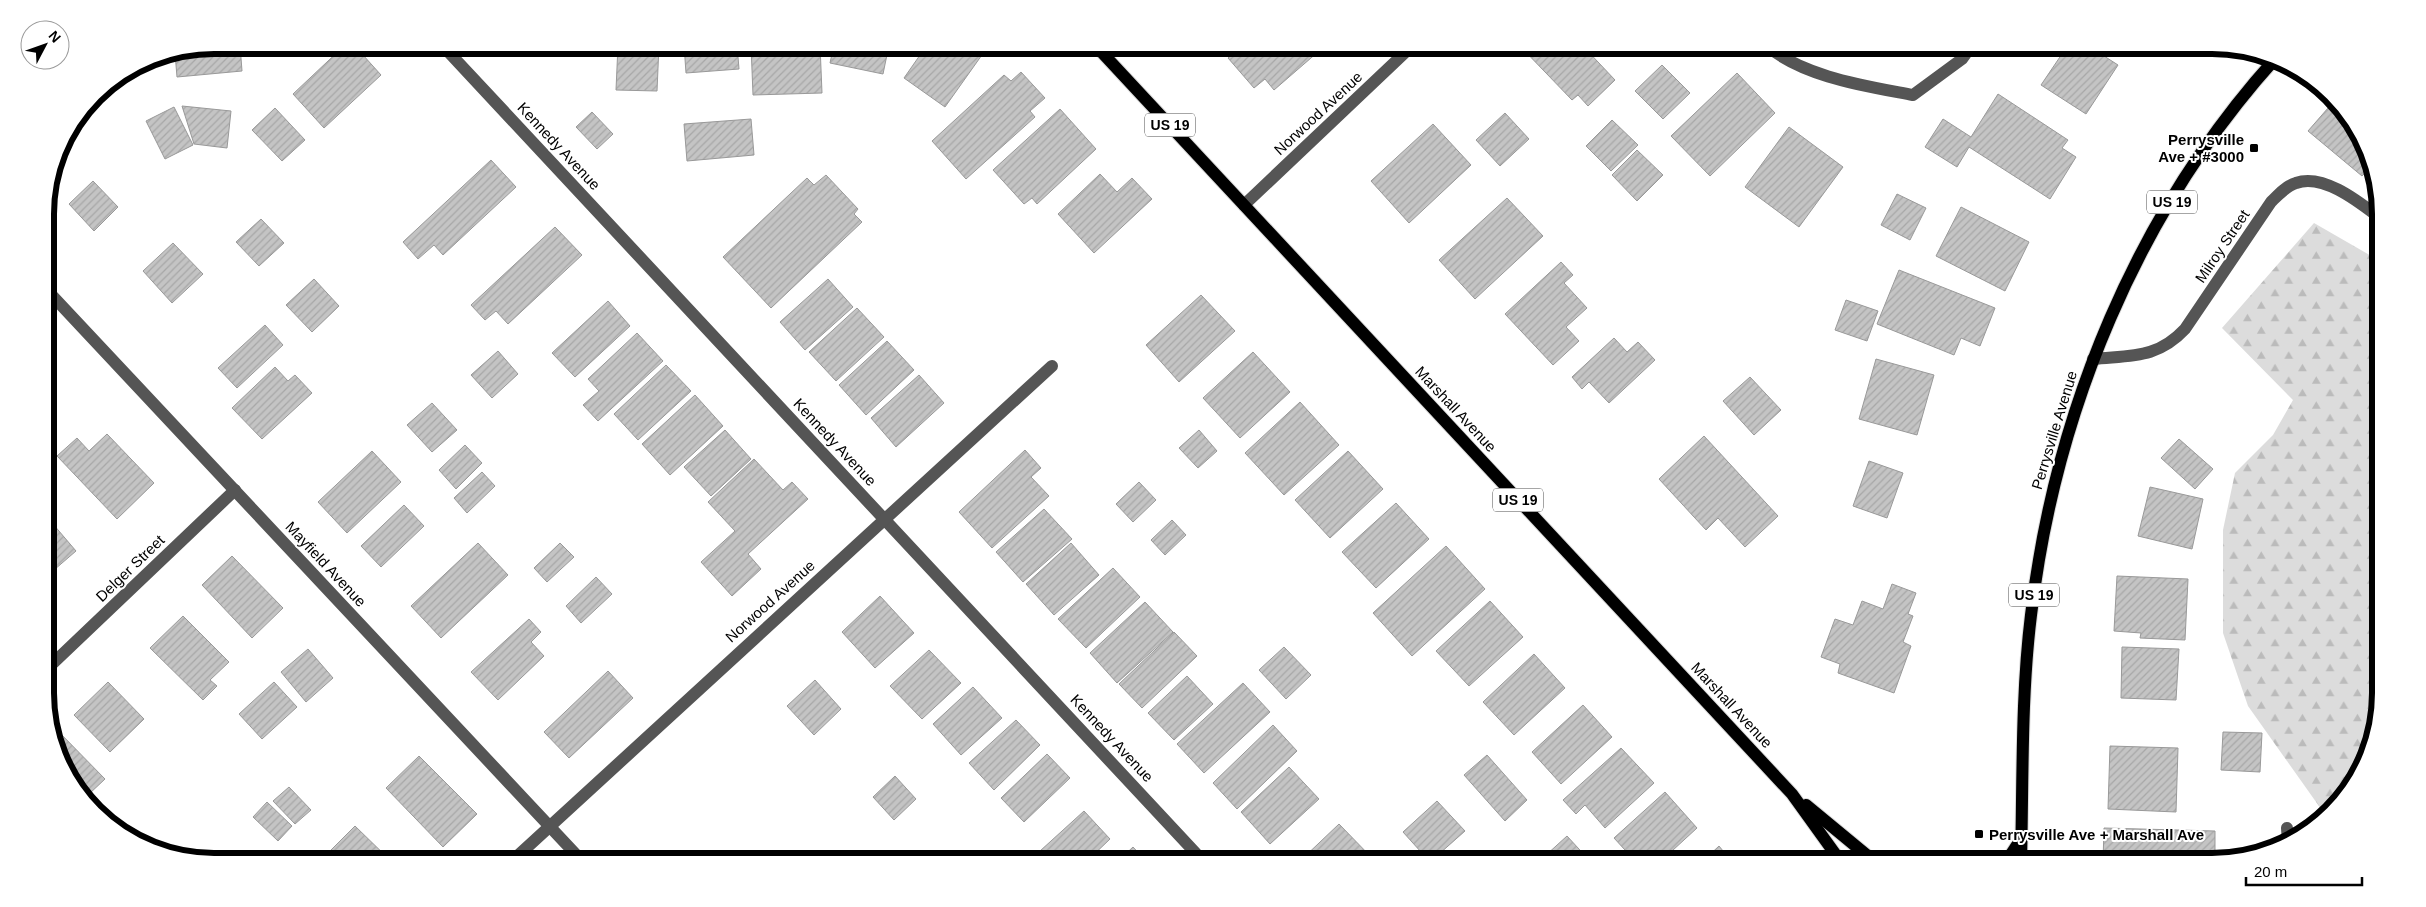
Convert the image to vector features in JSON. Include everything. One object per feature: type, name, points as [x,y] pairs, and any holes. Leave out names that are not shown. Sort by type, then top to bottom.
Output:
[{"type":"main road","name":"Marshall Avenue","points":[[1103,54],[1792,794],[1835,853]]},
{"type":"main road","name":"Perrysville Avenue","points":[[2021,853],[2026,675],[2031,615],[2040,550],[2054,482],[2072,420],[2093,359],[2126,286],[2181,186],[2218,130],[2271,65]]},
{"type":"main road","name":"Marshall Avenue","points":[[1792,794],[1864,853]]},
{"type":"main road","points":[[2012,853],[2021,839]]},
{"type":"street","name":"Kennedy Avenue","points":[[450,54],[1196,853]]},
{"type":"street","name":"Norwood Avenue","points":[[1244,205],[1403,54]]},
{"type":"street","points":[[1776,54],[1802,66],[1853,83],[1913,95],[1962,59],[1966,54]]},
{"type":"street","name":"Milroy Street","points":[[2093,359],[2144,354],[2160,350],[2174,340],[2185,329],[2271,202],[2282,190],[2295,183],[2310,181],[2324,184],[2372,213]]},
{"type":"street","name":"Mayfield Avenue","points":[[54,298],[574,853]]},
{"type":"street","name":"Norwood Avenue","points":[[520,853],[548,825],[1052,366]]},
{"type":"street","name":"Delger Street","points":[[54,662],[235,490]]},
{"type":"street","points":[[2287,828],[2287,834]]},
{"type":"green space","points":[[2314,223],[2372,256],[2371,714],[2364,745],[2356,764],[2339,791],[2321,809],[2248,706],[2223,633],[2223,530],[2235,473],[2273,435],[2293,400],[2222,328]]},
{"type":"building","points":[[241,54],[242,71],[177,77],[175,59],[193,55]]},
{"type":"building","points":[[335,54],[362,54],[381,75],[324,128],[293,94]]},
{"type":"building","points":[[618,54],[659,54],[657,91],[616,90]]},
{"type":"building","points":[[685,54],[738,54],[739,69],[686,73]]},
{"type":"building","points":[[751,54],[820,54],[822,93],[753,95]]},
{"type":"building","points":[[832,54],[887,54],[883,74],[830,63]]},
{"type":"building","points":[[921,54],[983,54],[945,107],[904,78]]},
{"type":"building","points":[[1233,54],[1316,54],[1274,90],[1265,79],[1254,88],[1228,58]]},
{"type":"building","points":[[1528,54],[1590,54],[1615,80],[1588,106],[1578,95],[1572,100]]},
{"type":"building","points":[[2062,54],[2101,54],[2118,65],[2086,114],[2041,85]]},
{"type":"building","points":[[1662,65],[1690,93],[1663,119],[1635,91]]},
{"type":"building","points":[[1021,72],[1045,98],[1030,111],[1035,117],[966,179],[932,141],[1004,75],[1011,81]]},
{"type":"building","points":[[1737,73],[1775,113],[1710,176],[1671,136]]},
{"type":"building","points":[[1998,94],[2068,140],[2062,148],[2076,157],[2050,199],[1969,147],[1957,167],[1925,147],[1943,119],[1971,137]]},
{"type":"building","points":[[182,106],[231,111],[227,148],[194,144]]},
{"type":"building","points":[[2330,106],[2351,134],[2367,171],[2362,176],[2308,131]]},
{"type":"building","points":[[174,107],[193,145],[165,159],[146,121]]},
{"type":"building","points":[[275,108],[305,140],[282,161],[252,130]]},
{"type":"building","points":[[1060,109],[1096,149],[1037,204],[1032,198],[1024,204],[993,170]]},
{"type":"building","points":[[592,112],[613,134],[597,149],[576,127]]},
{"type":"building","points":[[1505,113],[1529,139],[1500,166],[1476,140]]},
{"type":"building","points":[[751,119],[754,155],[687,161],[684,124]]},
{"type":"building","points":[[1612,120],[1638,145],[1611,171],[1586,146]]},
{"type":"building","points":[[1433,124],[1471,165],[1409,223],[1371,181]]},
{"type":"building","points":[[1789,127],[1843,167],[1799,227],[1745,187]]},
{"type":"building","points":[[1637,150],[1663,175],[1637,201],[1612,175]]},
{"type":"building","points":[[491,160],[516,187],[443,255],[434,245],[418,259],[403,242]]},
{"type":"building","points":[[1100,174],[1117,192],[1132,178],[1152,199],[1094,253],[1058,214]]},
{"type":"building","points":[[826,175],[858,209],[854,214],[862,222],[771,308],[723,257],[807,178],[814,185]]},
{"type":"building","points":[[93,181],[118,207],[94,231],[69,204]]},
{"type":"building","points":[[1897,194],[1926,208],[1910,240],[1881,225]]},
{"type":"building","points":[[1507,198],[1543,236],[1475,299],[1439,260]]},
{"type":"building","points":[[1961,207],[2029,242],[2005,291],[1936,256]]},
{"type":"building","points":[[261,219],[284,243],[259,266],[236,242]]},
{"type":"building","points":[[555,227],[582,255],[508,324],[496,311],[485,320],[471,305]]},
{"type":"building","points":[[173,243],[203,274],[172,303],[143,271]]},
{"type":"building","points":[[1561,262],[1573,275],[1564,283],[1587,308],[1566,327],[1579,341],[1553,365],[1505,314]]},
{"type":"building","points":[[1899,270],[1995,308],[1980,346],[1961,338],[1954,355],[1877,324]]},
{"type":"building","points":[[314,279],[339,306],[312,332],[286,305]]},
{"type":"building","points":[[828,279],[853,307],[805,350],[780,322]]},
{"type":"building","points":[[1201,295],[1235,331],[1179,382],[1146,345]]},
{"type":"building","points":[[1846,300],[1878,311],[1867,341],[1835,330]]},
{"type":"building","points":[[608,301],[630,326],[575,377],[552,353]]},
{"type":"building","points":[[857,308],[884,337],[836,381],[809,352]]},
{"type":"building","points":[[265,325],[283,345],[237,388],[218,368]]},
{"type":"building","points":[[637,333],[663,361],[598,421],[583,405],[599,391],[588,379]]},
{"type":"building","points":[[1614,338],[1627,352],[1638,342],[1655,360],[1609,403],[1589,382],[1582,389],[1572,377]]},
{"type":"building","points":[[887,341],[914,370],[866,415],[839,385]]},
{"type":"building","points":[[498,351],[518,374],[492,398],[471,375]]},
{"type":"building","points":[[1253,352],[1290,392],[1240,438],[1203,398]]},
{"type":"building","points":[[1876,359],[1934,375],[1917,435],[1859,419]]},
{"type":"building","points":[[666,365],[691,391],[638,440],[614,414]]},
{"type":"building","points":[[275,367],[288,381],[295,375],[312,393],[262,439],[232,408]]},
{"type":"building","points":[[919,375],[944,403],[896,447],[871,418]]},
{"type":"building","points":[[1750,377],[1781,410],[1754,435],[1723,401]]},
{"type":"building","points":[[695,395],[723,426],[670,475],[642,444]]},
{"type":"building","points":[[1300,402],[1339,445],[1284,495],[1245,453]]},
{"type":"building","points":[[432,403],[457,430],[432,452],[407,425]]},
{"type":"building","points":[[725,430],[751,459],[711,496],[684,467]]},
{"type":"building","points":[[1199,430],[1217,451],[1198,468],[1179,448]]},
{"type":"building","points":[[107,434],[154,483],[117,519],[57,456],[77,438],[89,451]]},
{"type":"building","points":[[1704,436],[1778,516],[1745,547],[1718,518],[1706,530],[1659,479]]},
{"type":"building","points":[[2179,439],[2213,469],[2195,489],[2161,458]]},
{"type":"building","points":[[465,445],[482,463],[456,489],[439,470]]},
{"type":"building","points":[[1025,450],[1041,468],[1031,477],[1049,496],[992,548],[959,512]]},
{"type":"building","points":[[372,451],[401,482],[347,533],[318,502]]},
{"type":"building","points":[[1348,451],[1383,489],[1330,538],[1295,500]]},
{"type":"building","points":[[754,459],[783,490],[792,482],[808,499],[748,554],[761,569],[732,596],[701,562],[735,531],[708,502]]},
{"type":"building","points":[[1869,461],[1903,473],[1887,518],[1853,506]]},
{"type":"building","points":[[482,472],[495,486],[467,513],[454,498]]},
{"type":"building","points":[[1139,482],[1156,500],[1133,522],[1116,504]]},
{"type":"building","points":[[2150,487],[2203,499],[2192,549],[2138,536]]},
{"type":"building","points":[[1396,503],[1429,539],[1376,588],[1342,552]]},
{"type":"building","points":[[404,505],[424,526],[381,567],[361,546]]},
{"type":"building","points":[[1044,509],[1072,539],[1023,582],[996,552]]},
{"type":"building","points":[[1172,520],[1186,535],[1165,555],[1151,540]]},
{"type":"building","points":[[54,525],[76,551],[54,570]]},
{"type":"building","points":[[478,543],[508,575],[441,638],[411,606]]},
{"type":"building","points":[[560,543],[574,557],[547,582],[534,568]]},
{"type":"building","points":[[1071,543],[1099,575],[1054,615],[1026,584]]},
{"type":"building","points":[[1446,546],[1485,589],[1412,656],[1373,613]]},
{"type":"building","points":[[232,556],[283,608],[252,638],[202,585]]},
{"type":"building","points":[[1113,568],[1140,597],[1086,648],[1058,619]]},
{"type":"building","points":[[2117,576],[2188,579],[2185,640],[2140,638],[2141,633],[2114,631]]},
{"type":"building","points":[[596,577],[612,594],[581,623],[566,606]]},
{"type":"building","points":[[1892,584],[1916,593],[1908,614],[1913,616],[1903,642],[1911,646],[1894,693],[1838,673],[1840,664],[1821,657],[1835,619],[1853,625],[1862,601],[1883,609]]},
{"type":"building","points":[[880,596],[914,633],[875,668],[842,632]]},
{"type":"building","points":[[1490,601],[1523,637],[1469,686],[1436,651]]},
{"type":"building","points":[[1145,602],[1173,632],[1117,683],[1090,653]]},
{"type":"building","points":[[183,616],[229,662],[210,680],[217,686],[203,700],[150,648]]},
{"type":"building","points":[[529,619],[541,632],[531,642],[544,656],[498,700],[471,672]]},
{"type":"building","points":[[1174,632],[1197,656],[1142,708],[1119,684]]},
{"type":"building","points":[[1284,647],[1311,675],[1286,699],[1259,670]]},
{"type":"building","points":[[2122,647],[2179,649],[2176,700],[2121,698]]},
{"type":"building","points":[[308,649],[333,678],[306,702],[281,672]]},
{"type":"building","points":[[929,650],[961,683],[922,719],[890,686]]},
{"type":"building","points":[[1534,654],[1565,688],[1514,735],[1483,702]]},
{"type":"building","points":[[608,671],[633,698],[569,758],[544,732]]},
{"type":"building","points":[[1187,676],[1213,704],[1174,740],[1148,713]]},
{"type":"building","points":[[815,680],[841,709],[814,735],[787,706]]},
{"type":"building","points":[[108,682],[144,719],[110,752],[74,715]]},
{"type":"building","points":[[274,682],[297,707],[262,739],[239,714]]},
{"type":"building","points":[[1243,683],[1270,712],[1204,773],[1177,744]]},
{"type":"building","points":[[973,687],[1002,718],[961,755],[933,724]]},
{"type":"building","points":[[1583,705],[1612,737],[1561,784],[1532,752]]},
{"type":"building","points":[[1016,720],[1040,745],[994,790],[969,763]]},
{"type":"building","points":[[1273,725],[1297,751],[1237,809],[1213,783]]},
{"type":"building","points":[[59,732],[105,779],[89,794],[70,764]]},
{"type":"building","points":[[2223,732],[2262,733],[2260,772],[2221,770]]},
{"type":"building","points":[[2110,746],[2178,748],[2176,812],[2108,809]]},
{"type":"building","points":[[1621,748],[1654,783],[1605,828],[1585,805],[1576,814],[1563,800]]},
{"type":"building","points":[[1047,754],[1070,778],[1024,822],[1001,798]]},
{"type":"building","points":[[1487,755],[1527,800],[1505,821],[1464,775]]},
{"type":"building","points":[[419,756],[477,814],[443,847],[386,788]]},
{"type":"building","points":[[1289,767],[1319,799],[1270,844],[1241,812]]},
{"type":"building","points":[[895,776],[916,799],[894,820],[873,797]]},
{"type":"building","points":[[289,787],[311,810],[295,824],[273,801]]},
{"type":"building","points":[[1665,792],[1697,828],[1670,853],[1628,853],[1614,838]]},
{"type":"building","points":[[1437,801],[1465,831],[1440,853],[1422,853],[1403,832]]},
{"type":"building","points":[[267,802],[292,826],[278,841],[253,817]]},
{"type":"building","points":[[1084,811],[1110,839],[1095,853],[1042,853],[1040,851]]},
{"type":"building","points":[[1339,824],[1367,853],[1308,853]]},
{"type":"building","points":[[355,826],[383,853],[328,853]]},
{"type":"building","points":[[2104,828],[2215,831],[2215,853],[2103,853]]},
{"type":"building","points":[[1567,836],[1583,853],[1548,853]]},
{"type":"building","points":[[1719,846],[1725,853],[1712,853]]},
{"type":"building","points":[[1133,847],[1139,853],[1127,853]]},
{"type":"place","name":"Perrysville Ave + #3000","points":[[2254,148]]},
{"type":"place","name":"Perrysville Ave + Marshall Ave","points":[[1979,834]]}]
